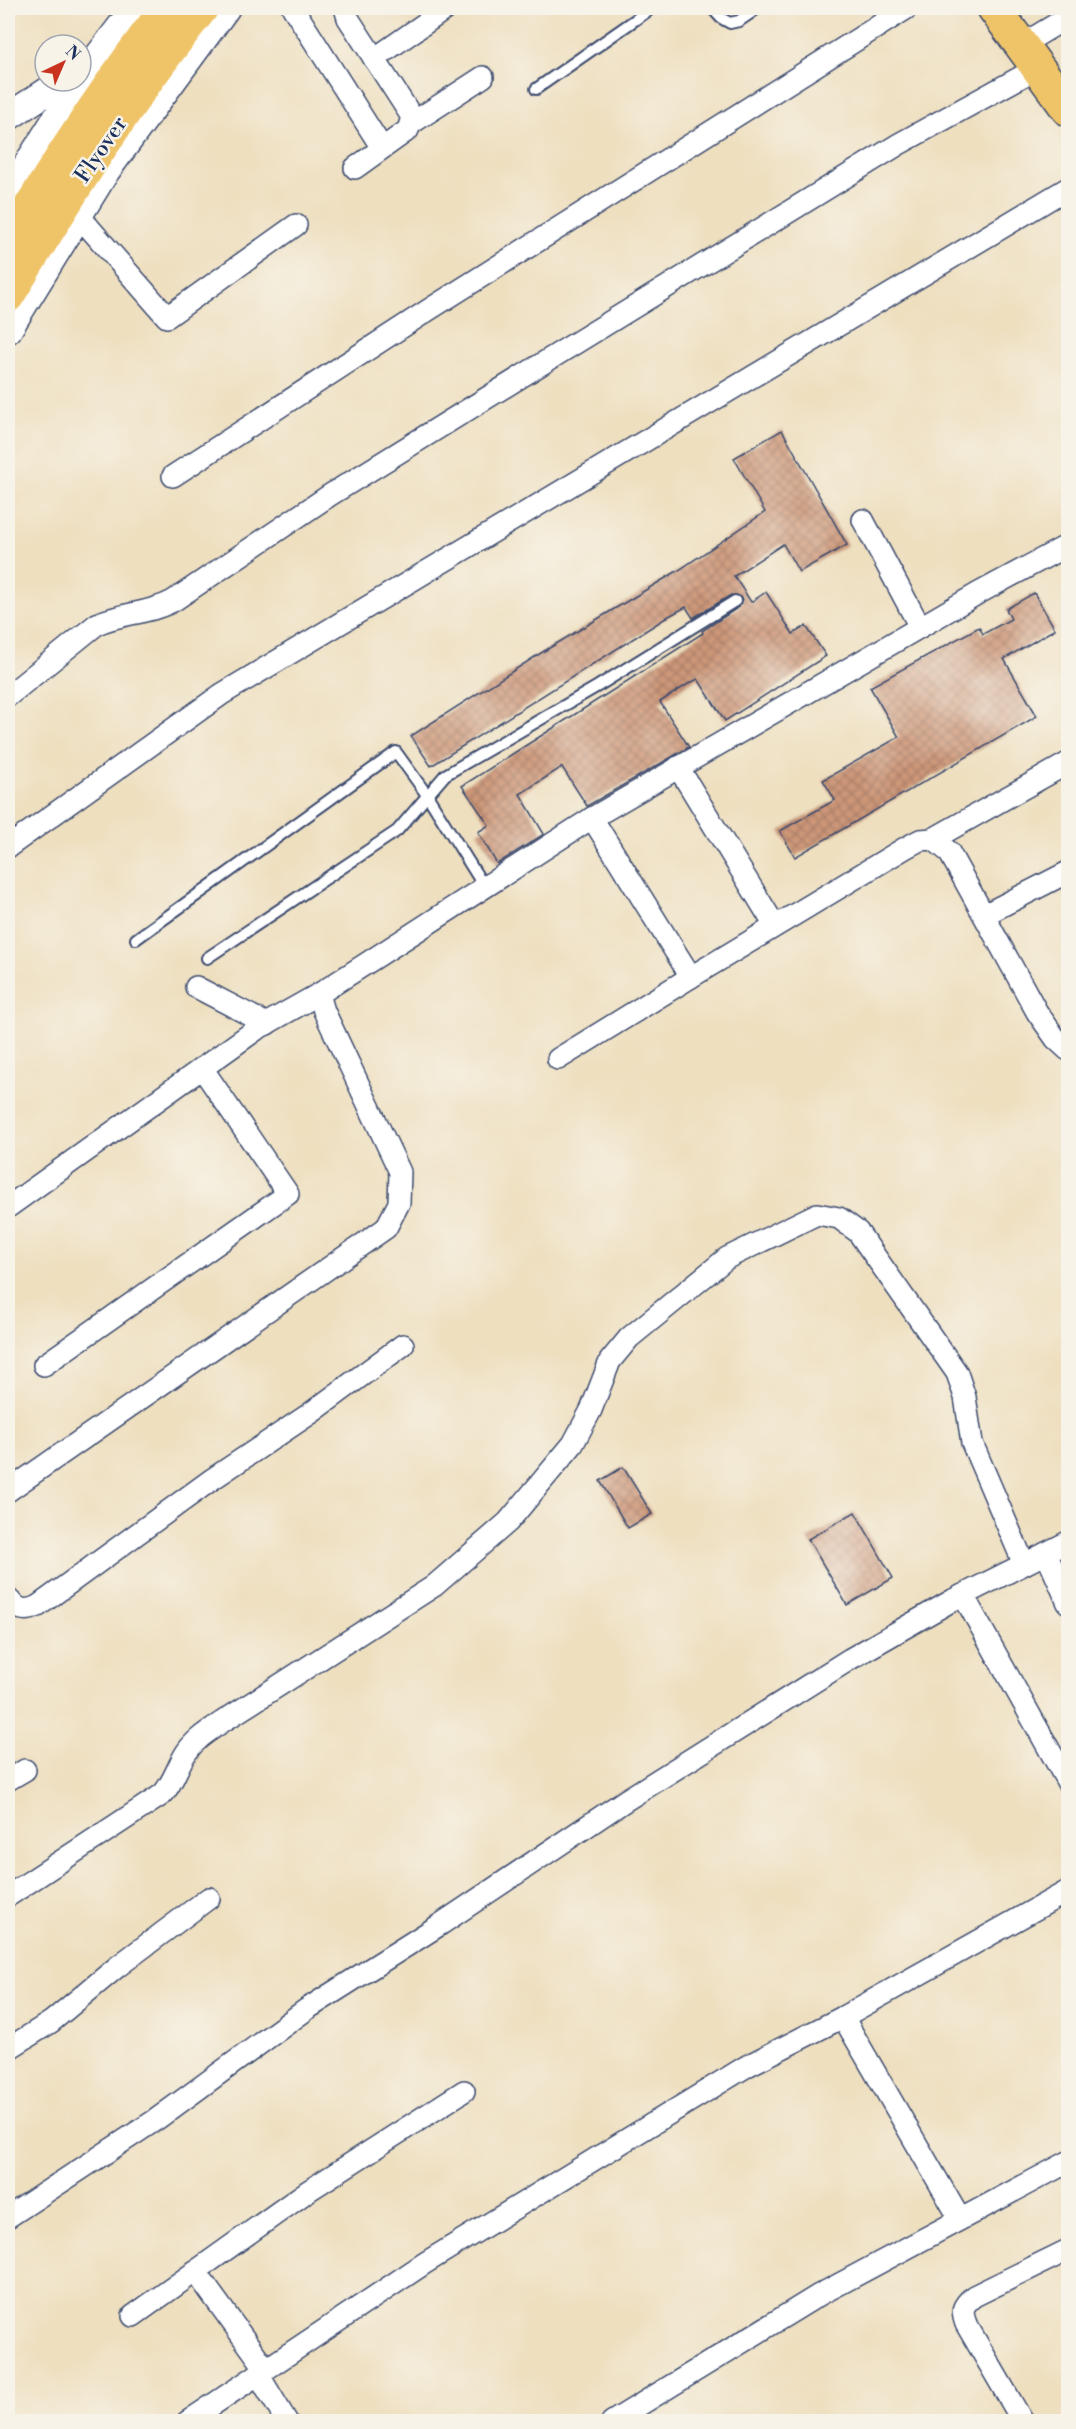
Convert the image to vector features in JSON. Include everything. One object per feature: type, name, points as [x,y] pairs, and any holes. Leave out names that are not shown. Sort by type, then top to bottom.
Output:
[{"type":"main road","name":"Flyover","points":[[8,243],[46,180],[167,8]]},
{"type":"main road","name":"Flyover","points":[[8,296],[64,203],[158,63],[202,8]]},
{"type":"main road","points":[[994,8],[1043,55]]},
{"type":"main road","points":[[1019,8],[1068,109]]},
{"type":"street","points":[[93,63],[135,8]]},
{"type":"street","points":[[8,330],[106,171],[226,8]]},
{"type":"street","points":[[293,8],[382,148]]},
{"type":"street","points":[[345,8],[412,117],[412,123]]},
{"type":"street","points":[[375,59],[447,8]]},
{"type":"street","points":[[173,476],[429,309],[907,8]]},
{"type":"street","points":[[8,696],[97,624],[110,618],[164,606],[173,601],[330,495],[1043,55],[1068,17]]},
{"type":"street","points":[[355,168],[408,130],[412,123],[483,77]]},
{"type":"street","points":[[8,117],[45,93]]},
{"type":"street","points":[[8,195],[72,93]]},
{"type":"street","points":[[8,847],[222,694],[1068,188]]},
{"type":"street","points":[[79,216],[167,317],[296,225]]},
{"type":"street","points":[[863,520],[920,627]]},
{"type":"street","points":[[8,1206],[267,1023],[319,994],[592,818],[920,627],[1068,545]]},
{"type":"street","points":[[558,1059],[905,848],[920,840],[933,839],[1068,763]]},
{"type":"street","points":[[678,767],[775,926]]},
{"type":"street","points":[[592,818],[691,977]]},
{"type":"street","points":[[933,839],[950,852],[1036,1012],[1056,1039],[1068,1050]]},
{"type":"street","points":[[984,915],[1068,872]]},
{"type":"street","points":[[196,987],[267,1023]]},
{"type":"street","points":[[8,1491],[386,1228],[399,1203],[400,1172],[324,1011],[319,994]]},
{"type":"street","points":[[44,1365],[288,1194],[202,1068]]},
{"type":"street","points":[[8,1896],[163,1794],[174,1781],[185,1754],[196,1741],[222,1722],[434,1586],[508,1522],[546,1479],[573,1444],[591,1410],[610,1361],[629,1338],[727,1258],[817,1214],[840,1218],[858,1232],[957,1373],[965,1397],[972,1443],[1024,1564]]},
{"type":"street","points":[[8,1599],[19,1609],[28,1611],[38,1606],[211,1480],[311,1413],[403,1345]]},
{"type":"street","points":[[8,2217],[157,2119],[307,2009],[441,1924],[626,1800],[850,1659],[963,1595],[1068,1542]]},
{"type":"street","points":[[1046,1553],[1068,1603]]},
{"type":"street","points":[[963,1595],[1068,1783]]},
{"type":"street","points":[[187,2421],[425,2263],[585,2164],[747,2067],[843,2017],[1068,1891]]},
{"type":"street","points":[[8,2049],[51,2022],[117,1967],[209,1899]]},
{"type":"street","points":[[843,2017],[960,2219]]},
{"type":"street","points":[[133,2316],[308,2191],[464,2091]]},
{"type":"street","points":[[612,2421],[819,2295],[1068,2162]]},
{"type":"street","points":[[1023,2421],[966,2324],[961,2311],[963,2305],[974,2296],[1068,2250]]},
{"type":"street","points":[[195,2271],[262,2372],[287,2421]]},
{"type":"lane","points":[[536,89],[651,8]]},
{"type":"lane","points":[[712,8],[721,18],[730,23],[739,21],[758,8]]},
{"type":"lane","points":[[207,958],[396,831],[445,775],[598,686],[735,601]]},
{"type":"lane","points":[[136,939],[396,752],[427,795],[485,888]]},
{"type":"building","points":[[782,430],[847,545],[799,572],[783,544],[734,576],[751,602],[766,592],[793,634],[806,626],[826,656],[725,721],[698,679],[688,684],[660,702],[689,747],[587,806],[562,767],[520,794],[544,834],[497,864],[478,832],[489,825],[462,786],[703,633],[702,631],[739,607],[741,597],[731,595],[693,618],[686,607],[669,616],[431,766],[411,736],[541,653],[679,570],[765,512],[734,458]]},
{"type":"building","points":[[1034,593],[1055,629],[1004,659],[1037,716],[795,857],[780,831],[835,800],[823,780],[899,737],[870,687],[979,627],[983,634],[1011,619],[1006,609]]},
{"type":"building","points":[[623,1467],[652,1514],[628,1528],[600,1481]]},
{"type":"building","points":[[855,1512],[893,1578],[847,1605],[808,1539]]}]
